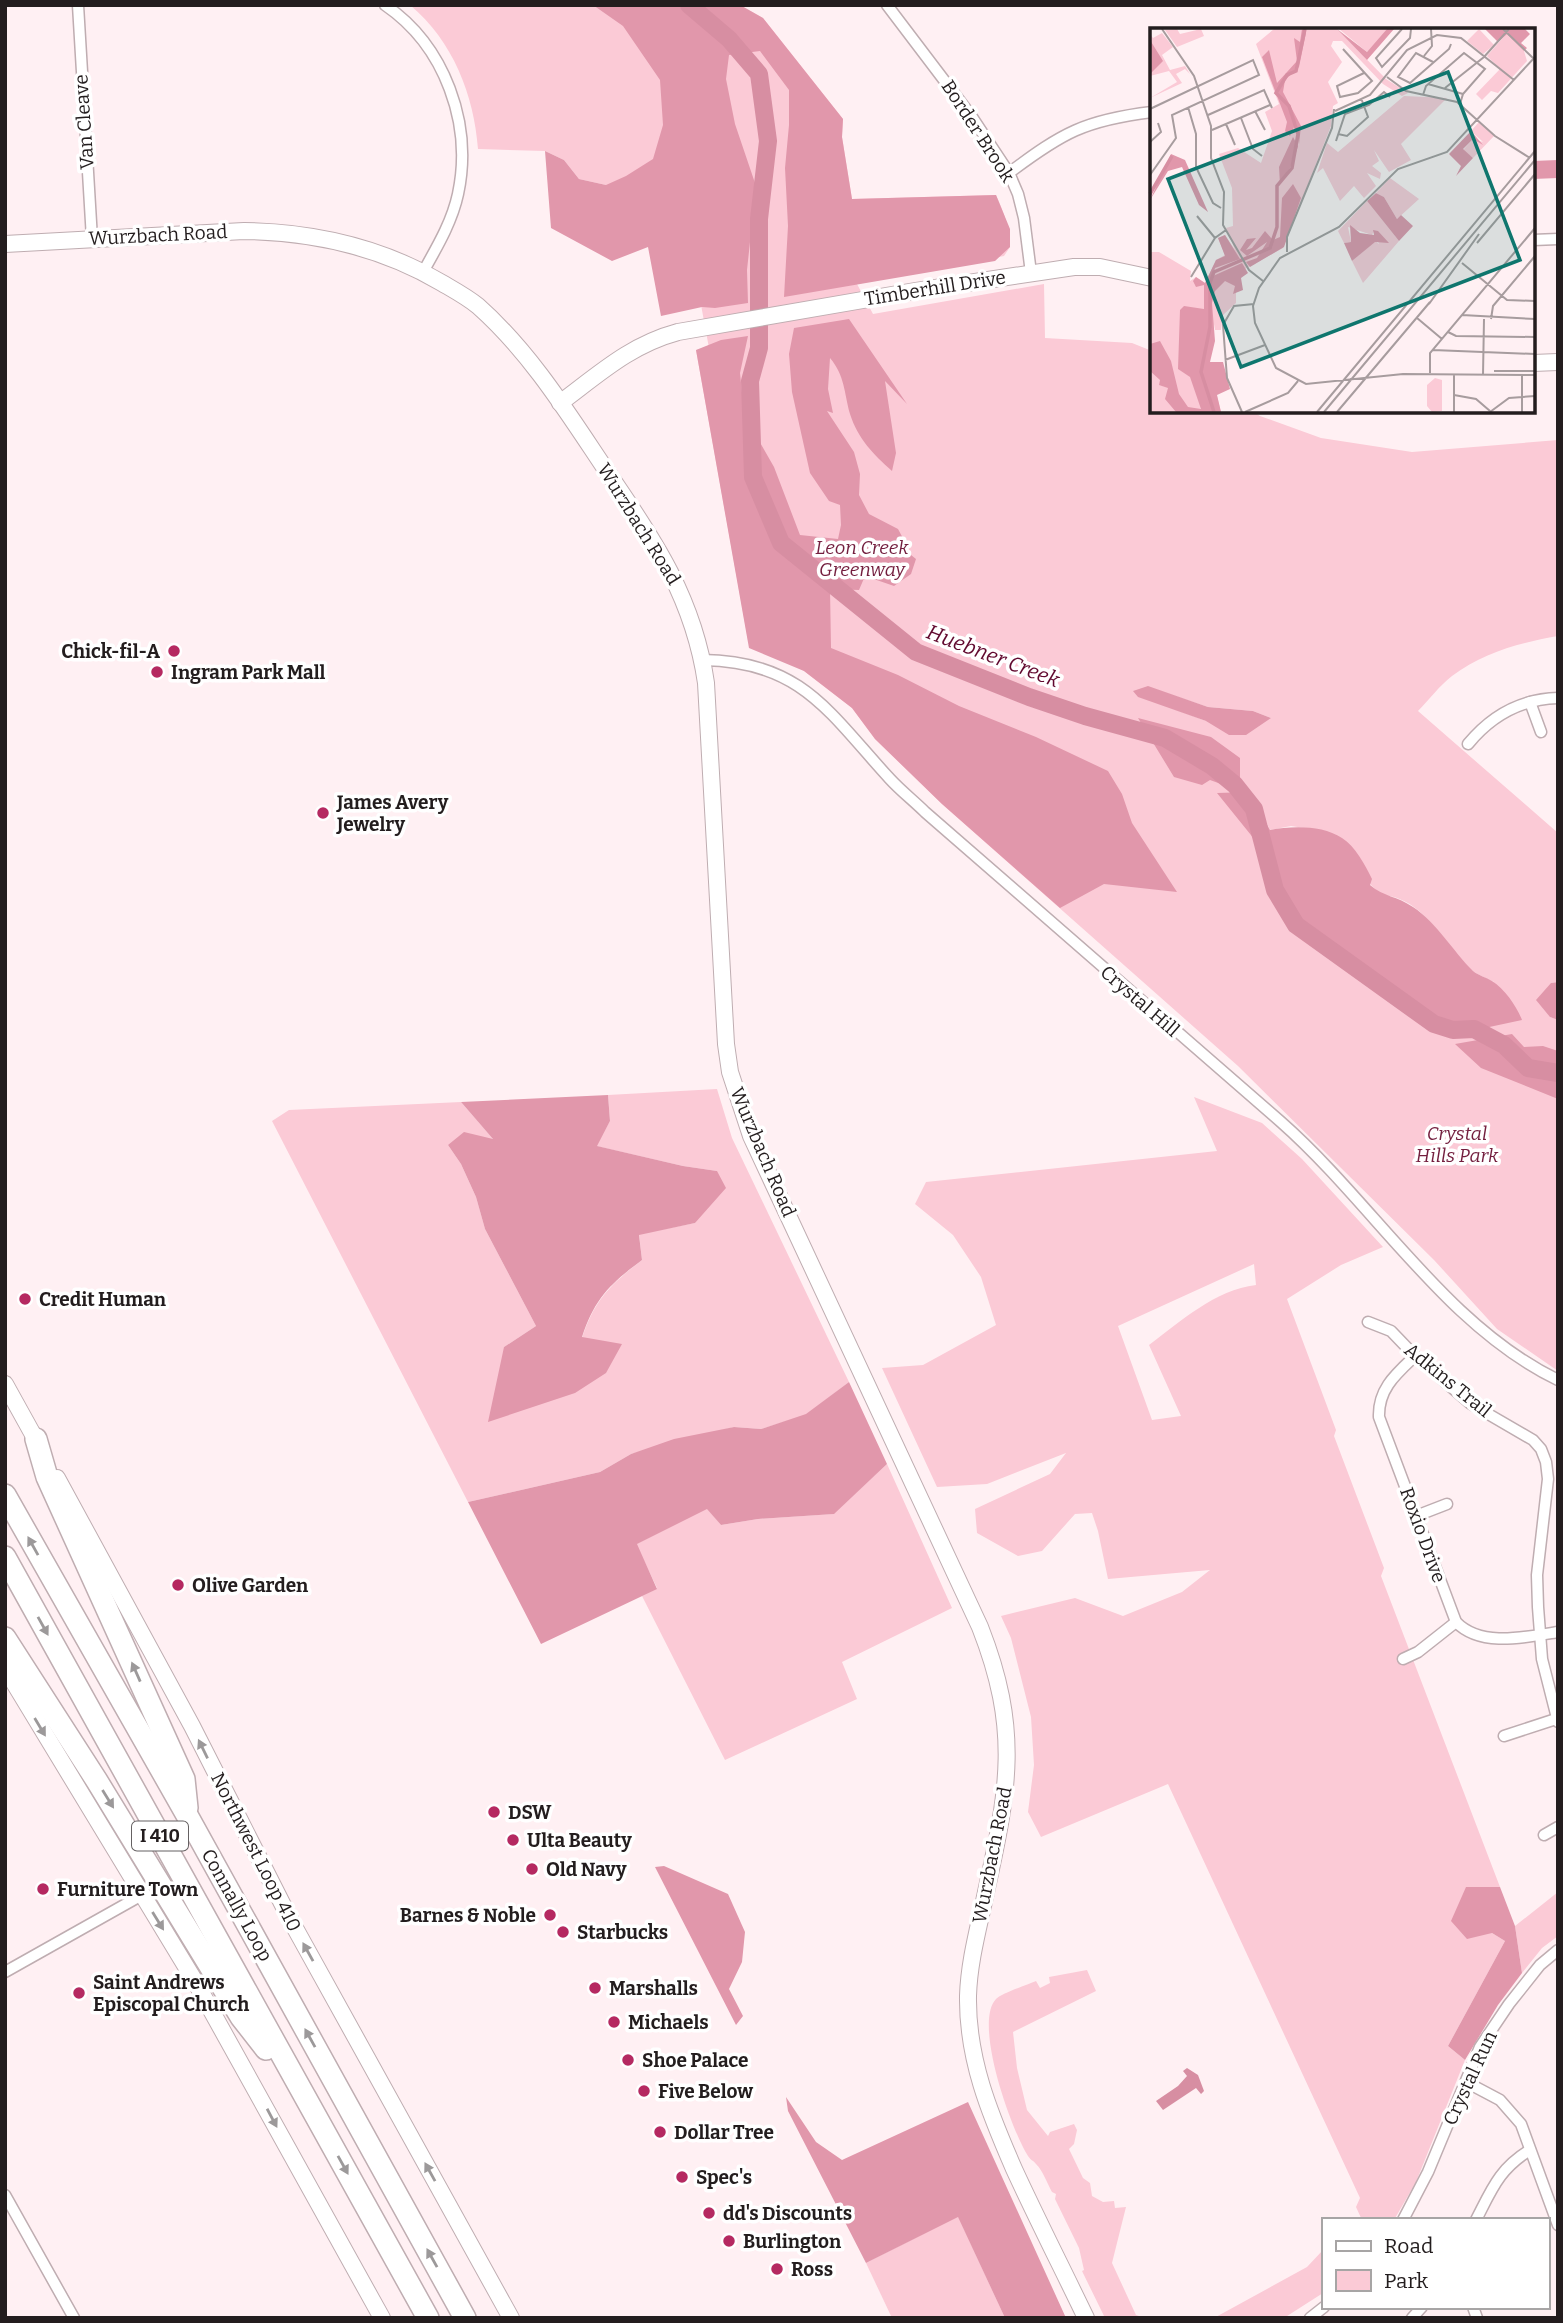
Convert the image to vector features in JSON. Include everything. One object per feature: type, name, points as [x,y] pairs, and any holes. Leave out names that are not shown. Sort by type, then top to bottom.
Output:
[{"type":"highway","points":[[36,1439],[47,1477],[184,1779],[188,1817]]},
{"type":"highway","name":"Connally Loop","points":[[5,1495],[188,1817],[465,2318]]},
{"type":"highway","name":"Connally Loop","points":[[5,1557],[428,2318]]},
{"type":"highway","points":[[5,1638],[97,1781],[241,2017],[310,2106]]},
{"type":"main road","name":"Wurzbach Road","points":[[5,244],[244,231],[279,232],[354,244],[423,272],[476,304],[524,354],[652,537],[671,571],[695,630],[703,660],[709,721],[723,1012],[730,1072],[751,1136],[993,1660],[1007,1734],[1006,1797],[971,1961],[968,1997],[970,2032],[975,2064],[990,2114],[1023,2190],[1086,2318]]},
{"type":"main road","name":"Timberhill Drive","points":[[560,403],[625,354],[642,344],[678,332],[1074,267],[1100,267],[1150,278]]},
{"type":"main road","points":[[1535,363],[1558,362]]},
{"type":"main road","name":"Northwest Loop 410","points":[[5,1384],[192,1726],[296,1931],[511,2318]]},
{"type":"main road","points":[[5,1668],[197,1983],[382,2318]]},
{"type":"street","name":"Van Cleave","points":[[78,5],[92,239]]},
{"type":"street","points":[[385,5],[404,21],[429,49],[448,83],[459,119],[462,157],[458,195],[445,230],[423,272]]},
{"type":"street","name":"Border Brook","points":[[887,5],[950,87],[1009,173],[1024,218],[1031,273]]},
{"type":"street","points":[[1009,173],[1039,150],[1082,126],[1118,116],[1150,112]]},
{"type":"street","points":[[1535,240],[1558,239]]},
{"type":"street","name":"Crystal Hill","points":[[703,660],[725,661],[765,670],[816,697],[925,813],[1330,1167],[1477,1327],[1507,1350],[1558,1380]]},
{"type":"street","points":[[1468,744],[1497,717],[1530,702],[1558,698]]},
{"type":"street","points":[[1530,702],[1541,732]]},
{"type":"street","name":"Adkins Trail","points":[[1368,1322],[1391,1331],[1415,1356],[1471,1404],[1533,1440],[1541,1449],[1548,1479],[1537,1575],[1540,1635],[1544,1668],[1557,1720]]},
{"type":"street","name":"Roxio Drive","points":[[1415,1356],[1389,1381],[1378,1405],[1379,1417],[1456,1622]]},
{"type":"street","points":[[1416,1516],[1447,1504]]},
{"type":"street","points":[[1403,1659],[1418,1652],[1456,1622],[1477,1636],[1494,1639],[1558,1632]]},
{"type":"street","points":[[1504,1737],[1557,1720]]},
{"type":"street","points":[[1544,1835],[1558,1827]]},
{"type":"street","points":[[5,1972],[142,1895]]},
{"type":"street","name":"Crystal Run","points":[[1405,2218],[1428,2172],[1480,2047],[1540,1965],[1558,1950]]},
{"type":"street","points":[[1466,2082],[1500,2100],[1521,2124],[1558,2225]]},
{"type":"street","points":[[1477,2218],[1497,2177],[1513,2160],[1530,2150]]},
{"type":"street","points":[[5,2196],[74,2318]]},
{"type":"green space","points":[[410,5],[740,5],[763,18],[843,119],[842,137],[852,199],[996,195],[1010,240],[1010,247],[1004,256],[857,284],[873,314],[1044,284],[1045,338],[1132,343],[1150,350],[1150,413],[1255,413],[1321,438],[1412,452],[1558,440],[1558,636],[1516,645],[1477,661],[1447,680],[1418,711],[1558,833],[1558,982],[1551,983],[1550,1017],[1558,1020],[1558,1371],[1497,1329],[1434,1260],[1238,1066],[942,804],[875,739],[852,708],[804,671],[748,640],[696,350],[709,348],[686,224],[606,185],[579,179],[564,160],[545,151],[478,149],[466,89],[459,70],[438,35]],"holes":[[[1148,687],[1208,707],[1253,711],[1271,718],[1206,721],[1161,704]],[[1254,798],[1270,830],[1291,826],[1316,830],[1381,895],[1410,904],[1433,925],[1463,962],[1474,972],[1494,982],[1438,1031],[1302,929]]]},
{"type":"green space","points":[[593,5],[740,5],[763,18],[843,119],[842,137],[852,199],[996,195],[1010,229],[1010,247],[995,261],[784,297],[788,226],[785,168],[789,90],[760,51],[729,55],[726,79],[735,124],[756,186],[747,270],[748,303],[715,308],[702,307],[661,316],[648,247],[612,261],[551,228],[545,151],[564,160],[579,179],[606,185],[653,159],[663,125],[660,80],[623,26]]},
{"type":"green space","points":[[1558,160],[1558,178],[1535,179],[1535,161]]},
{"type":"green space","name":"Leon Creek Greenway","points":[[849,319],[907,404],[885,381],[896,453],[892,471],[872,452],[857,431],[841,378],[830,358],[828,389],[833,413],[827,411],[854,452],[860,474],[859,495],[869,514],[898,529],[905,542],[901,547],[916,559],[911,574],[894,586],[865,576],[859,590],[830,589],[831,648],[898,675],[959,706],[1036,737],[1108,771],[1122,794],[1132,823],[1177,892],[1104,884],[1060,908],[942,804],[875,739],[852,708],[804,671],[749,648],[696,350],[721,340],[748,336],[740,373],[745,422],[774,467],[800,535],[838,539],[841,525],[840,505],[829,501],[810,473],[792,392],[789,354],[794,328]]},
{"type":"green space","points":[[1148,686],[1208,707],[1253,711],[1271,718],[1246,735],[1229,735],[1206,721],[1138,697],[1133,691]]},
{"type":"green space","points":[[1138,718],[1211,737],[1240,758],[1240,783],[1221,784],[1210,780],[1202,785],[1174,777]]},
{"type":"green space","points":[[1249,792],[1270,830],[1297,827],[1316,829],[1347,841],[1372,879],[1370,885],[1422,913],[1473,971],[1501,989],[1514,1004],[1522,1020],[1466,1032],[1438,1031],[1302,929],[1275,882],[1259,845],[1217,793]]},
{"type":"green space","points":[[1558,982],[1558,1020],[1550,1017],[1536,1000],[1551,983]]},
{"type":"green space","points":[[1512,1034],[1524,1047],[1543,1046],[1558,1051],[1558,1099],[1481,1068],[1455,1044]]},
{"type":"green space","points":[[717,1089],[732,1138],[849,1382],[806,1415],[761,1429],[734,1427],[631,1454],[600,1472],[468,1502],[272,1121],[289,1110],[461,1102],[494,1140],[448,1145],[461,1164],[476,1197],[485,1229],[536,1326],[504,1347],[621,1345],[582,1338],[592,1313],[612,1285],[642,1260],[639,1234],[695,1223],[717,1171],[596,1146],[610,1121],[608,1095]]},
{"type":"green space","points":[[608,1095],[610,1121],[597,1146],[717,1171],[726,1188],[695,1223],[639,1235],[642,1260],[605,1293],[592,1312],[582,1337],[622,1344],[606,1373],[575,1393],[488,1422],[504,1347],[536,1326],[485,1229],[476,1197],[461,1164],[448,1145],[464,1132],[493,1139],[461,1102]]},
{"type":"green space","points":[[1194,1097],[1262,1123],[1302,1159],[1383,1247],[1341,1265],[1287,1299],[1336,1430],[1334,1436],[1384,1568],[1381,1576],[1500,1887],[1466,1888],[1492,1933],[1505,1941],[1448,2046],[1465,2060],[1416,2182],[1395,2218],[1361,2218],[1356,2207],[1360,2198],[1168,1784],[1041,1837],[1028,1812],[1034,1765],[1031,1717],[1011,1638],[1001,1616],[1075,1598],[1123,1616],[1182,1592],[1210,1570],[1108,1579],[1092,1513],[1075,1514],[1042,1551],[1018,1556],[977,1533],[975,1509],[1050,1474],[1066,1453],[987,1484],[937,1487],[882,1368],[923,1365],[996,1325],[981,1277],[953,1235],[915,1204],[926,1182],[1217,1151]],"holes":[[[1254,1264],[1256,1285],[1241,1288],[1213,1300],[1149,1345],[1181,1416],[1152,1420],[1118,1326]]]},
{"type":"green space","points":[[849,1382],[887,1464],[834,1514],[758,1519],[721,1525],[707,1509],[637,1544],[657,1589],[541,1644],[468,1502],[600,1472],[631,1454],[674,1439],[734,1427],[761,1429],[806,1414]]},
{"type":"green space","points":[[887,1464],[952,1608],[842,1662],[857,1699],[725,1760],[642,1596],[657,1588],[636,1544],[707,1508],[721,1525],[758,1519],[833,1514]]},
{"type":"green space","points":[[664,1866],[728,1894],[745,1932],[742,1962],[729,1989],[743,2016],[736,2025],[655,1867]]},
{"type":"green space","points":[[1466,1887],[1500,1887],[1515,1926],[1522,1973],[1498,2005],[1465,2060],[1448,2046],[1505,1941],[1492,1933],[1467,1939],[1451,1921]]},
{"type":"green space","points":[[1558,1892],[1558,1936],[1542,1948],[1522,1973],[1515,1926]]},
{"type":"green space","points":[[1087,1970],[1096,1991],[1013,2032],[1017,2068],[1027,2110],[1048,2136],[1050,2132],[1074,2124],[1077,2130],[1074,2144],[1069,2149],[1083,2178],[1090,2183],[1092,2196],[1103,2202],[1114,2201],[1115,2208],[1126,2207],[1112,2263],[1136,2315],[1145,2318],[1105,2318],[1082,2271],[1084,2270],[1079,2248],[1055,2199],[1056,2194],[1052,2192],[1041,2170],[1030,2159],[1021,2142],[1004,2101],[992,2052],[990,2012],[996,1999],[1036,1981],[1040,1988],[1050,1983],[1049,1977]]},
{"type":"green space","points":[[786,2097],[816,2142],[842,2160],[968,2102],[1066,2318],[1005,2318],[958,2217],[866,2263],[788,2111]]},
{"type":"green space","points":[[958,2216],[1005,2318],[892,2318],[866,2263]]},
{"type":"green space","points":[[1322,2251],[1322,2294],[1284,2318],[1214,2318],[1307,2267]]},
{"type":"shaded area","points":[[1187,2068],[1198,2075],[1204,2091],[1201,2094],[1196,2088],[1163,2110],[1156,2101],[1178,2086],[1187,2076],[1183,2071]]},
{"type":"waterway","name":"Huebner Creek","points":[[689,5],[729,39],[759,74],[768,141],[759,219],[759,348],[750,381],[753,477],[781,543],[916,652],[1029,697],[1165,738],[1212,766],[1235,785],[1254,809],[1275,890],[1296,925],[1434,1024],[1453,1030],[1474,1029],[1504,1045],[1528,1068],[1558,1073]]},
{"type":"place","name":"Chick-fil-A","points":[[174,651]]},
{"type":"place","name":"Ingram Park Mall","points":[[157,672]]},
{"type":"place","name":"James Avery Jewelry","points":[[323,813]]},
{"type":"place","name":"Credit Human","points":[[25,1299]]},
{"type":"place","name":"Olive Garden","points":[[178,1585]]},
{"type":"place","name":"DSW","points":[[494,1812]]},
{"type":"place","name":"Ulta Beauty","points":[[513,1840]]},
{"type":"place","name":"Old Navy","points":[[532,1869]]},
{"type":"place","name":"Furniture Town","points":[[43,1889]]},
{"type":"place","name":"Barnes & Noble","points":[[550,1915]]},
{"type":"place","name":"Starbucks","points":[[563,1932]]},
{"type":"place","name":"Marshalls","points":[[595,1988]]},
{"type":"place","name":"Saint Andrews Episcopal Church","points":[[79,1993]]},
{"type":"place","name":"Michaels","points":[[614,2022]]},
{"type":"place","name":"Shoe Palace","points":[[628,2060]]},
{"type":"place","name":"Five Below","points":[[644,2091]]},
{"type":"place","name":"Dollar Tree","points":[[660,2132]]},
{"type":"place","name":"Spec's","points":[[682,2177]]},
{"type":"place","name":"dd's Discounts","points":[[709,2213]]},
{"type":"place","name":"Burlington","points":[[729,2241]]},
{"type":"place","name":"Ross","points":[[777,2269]]},
{"type":"park label","name":"Crystal Hills Park","points":[[1457,1144]]}]
